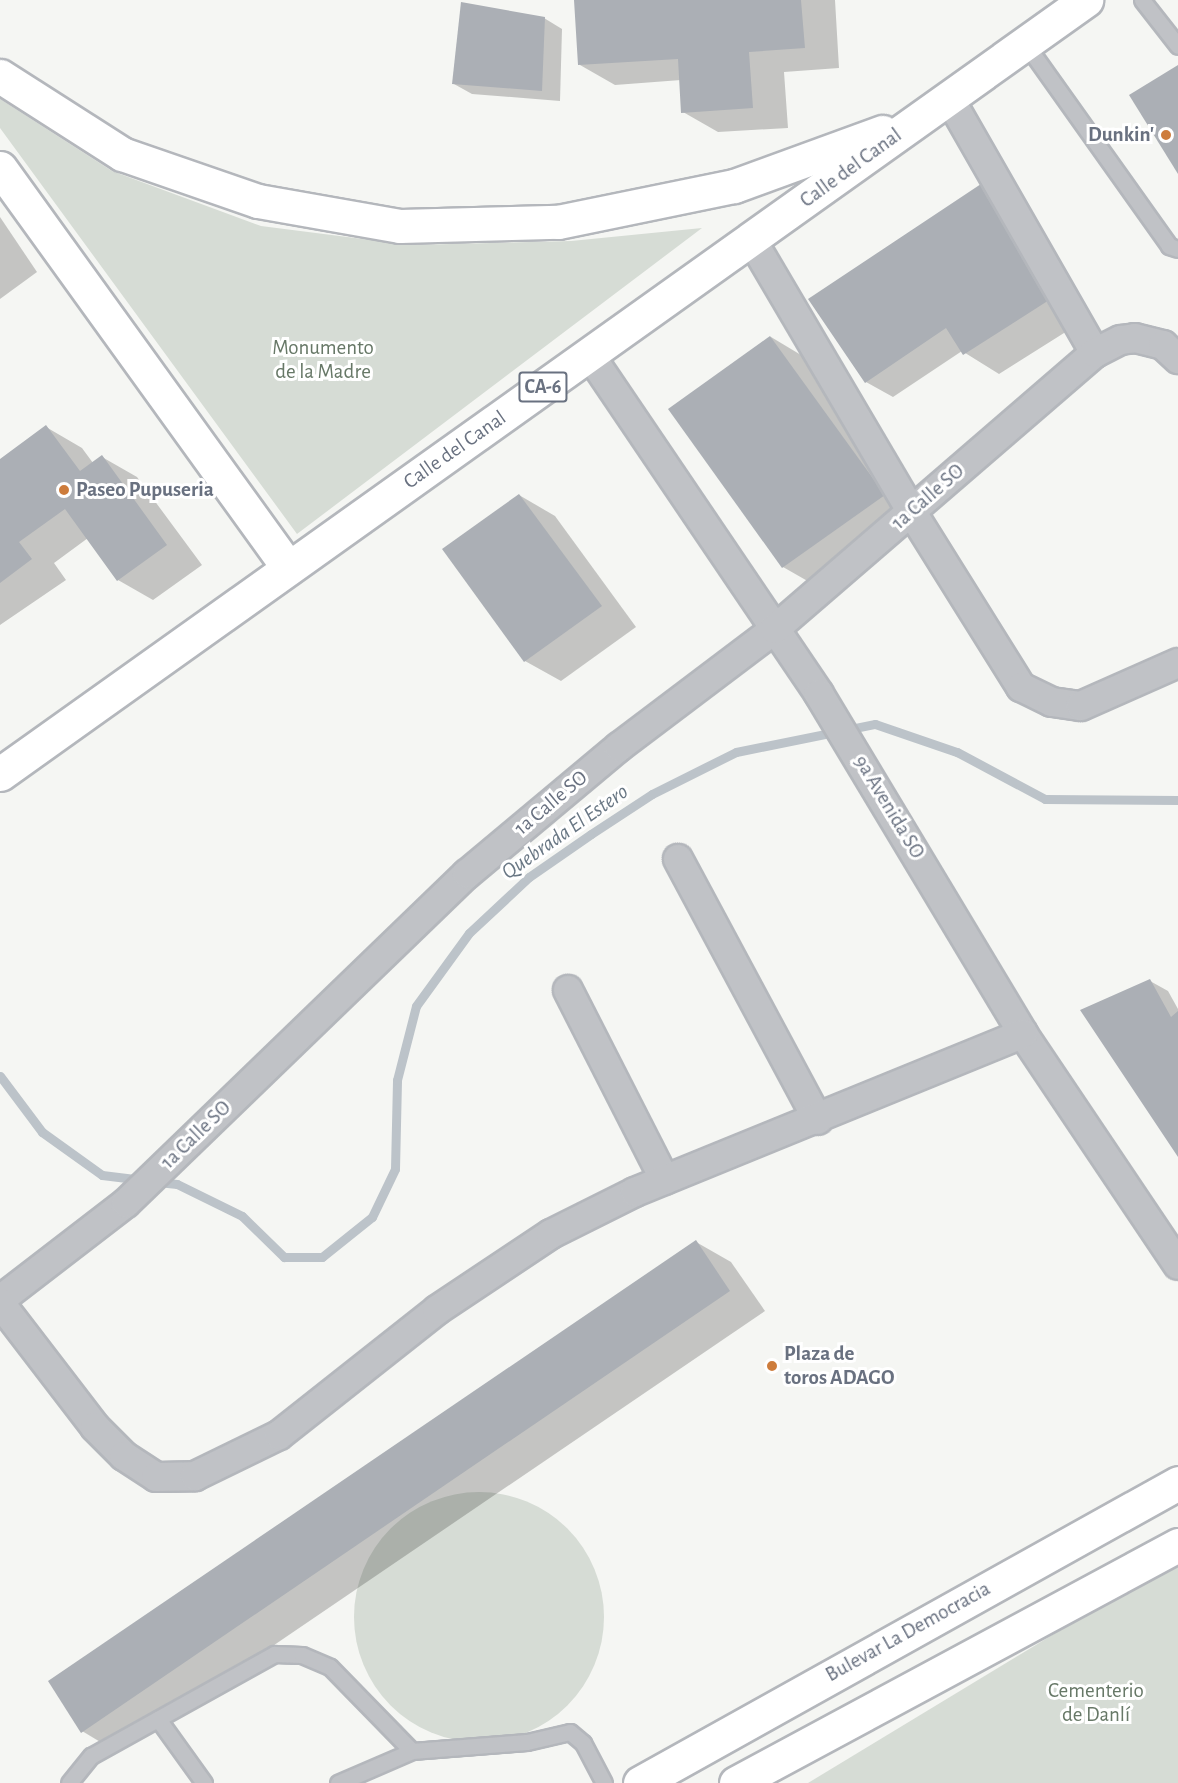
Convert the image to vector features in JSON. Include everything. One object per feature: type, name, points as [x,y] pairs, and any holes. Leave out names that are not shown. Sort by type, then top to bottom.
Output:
[{"type":"main road","name":"Calle del Canal","points":[[0,774],[1086,0]]},
{"type":"main road","points":[[0,76],[122,154],[258,201],[400,226],[558,222],[734,186],[921,118]]},
{"type":"main road","points":[[0,168],[289,568]]},
{"type":"main road","name":"Bulevar La Democracia","points":[[640,1783],[1178,1483]]},
{"type":"main road","points":[[736,1783],[1178,1545]]},
{"type":"street","points":[[949,98],[1095,353]]},
{"type":"street","points":[[751,239],[911,511],[1021,687],[1052,702],[1081,706],[1178,663]]},
{"type":"street","name":"1a Calle SO","points":[[0,1301],[126,1203],[468,873],[619,747],[775,628],[1095,353],[1121,340],[1135,338],[1163,345],[1178,359]]},
{"type":"street","name":"9a Avenida SO","points":[[589,354],[819,694],[867,770],[1023,1034],[1178,1265]]},
{"type":"street","points":[[678,859],[818,1120]]},
{"type":"street","points":[[568,990],[665,1180]]},
{"type":"street","points":[[0,1301],[95,1427],[124,1456],[156,1477],[195,1476],[279,1435],[437,1310],[551,1234],[665,1180],[818,1120],[1023,1034]]},
{"type":"lane","points":[[1142,0],[1178,46]]},
{"type":"lane","points":[[1025,43],[1169,246],[1178,249]]},
{"type":"lane","points":[[69,1783],[91,1756],[274,1654],[302,1655],[330,1667],[412,1751]]},
{"type":"lane","points":[[158,1719],[204,1783]]},
{"type":"lane","points":[[338,1783],[412,1751],[527,1742],[570,1732],[583,1743],[604,1783]]},
{"type":"green space","name":"Monumento de la Madre","points":[[0,99],[112,171],[261,226],[410,245],[571,241],[702,228],[297,534],[0,128]]},
{"type":"green space","points":[[479,1492],[503,1494],[527,1501],[558,1520],[576,1538],[595,1569],[602,1593],[604,1617],[602,1641],[595,1665],[576,1696],[558,1714],[527,1733],[503,1740],[479,1742],[455,1740],[431,1733],[400,1714],[382,1696],[363,1665],[356,1641],[354,1617],[356,1593],[363,1569],[382,1538],[400,1520],[431,1501],[455,1494]]},
{"type":"green space","name":"Cementerio de Danlí","points":[[1178,1562],[1178,1783],[808,1783],[1138,1583]]},
{"type":"building","points":[[574,0],[801,0],[805,48],[749,52],[753,108],[681,113],[678,59],[578,65]]},
{"type":"building","points":[[461,2],[545,17],[542,91],[452,84]]},
{"type":"building","name":"Dunkin'","points":[[1178,65],[1178,174],[1129,95]]},
{"type":"building","points":[[984,182],[1057,295],[963,355],[946,328],[865,383],[808,299]]},
{"type":"building","points":[[770,336],[885,495],[782,568],[668,409]]},
{"type":"building","name":"Paseo Pupuseria","points":[[46,425],[80,471],[102,455],[167,545],[117,581],[65,509],[19,542],[32,559],[0,583],[0,459]]},
{"type":"building","points":[[519,494],[602,606],[524,662],[442,549]]},
{"type":"building","points":[[1150,979],[1171,1017],[1178,1011],[1178,1157],[1080,1010]]},
{"type":"building","points":[[696,1240],[730,1291],[81,1733],[48,1681]]},
{"type":"waterway","name":"Quebrada El Estero","points":[[158,1182],[177,1184],[242,1216],[284,1257],[322,1257],[372,1217],[395,1169],[397,1080],[416,1006],[469,933],[529,877],[591,834],[652,794],[736,752],[875,724],[957,752],[1045,799],[1178,800]]},
{"type":"waterway","name":"Quebrada El Estero","points":[[0,1076],[42,1132],[102,1175],[141,1180]]},
{"type":"place","name":"Dunkin'","points":[[1166,135]]},
{"type":"place","name":"Paseo Pupuseria","points":[[64,490]]},
{"type":"place","name":"Plaza de toros ADAGO","points":[[772,1366]]}]
